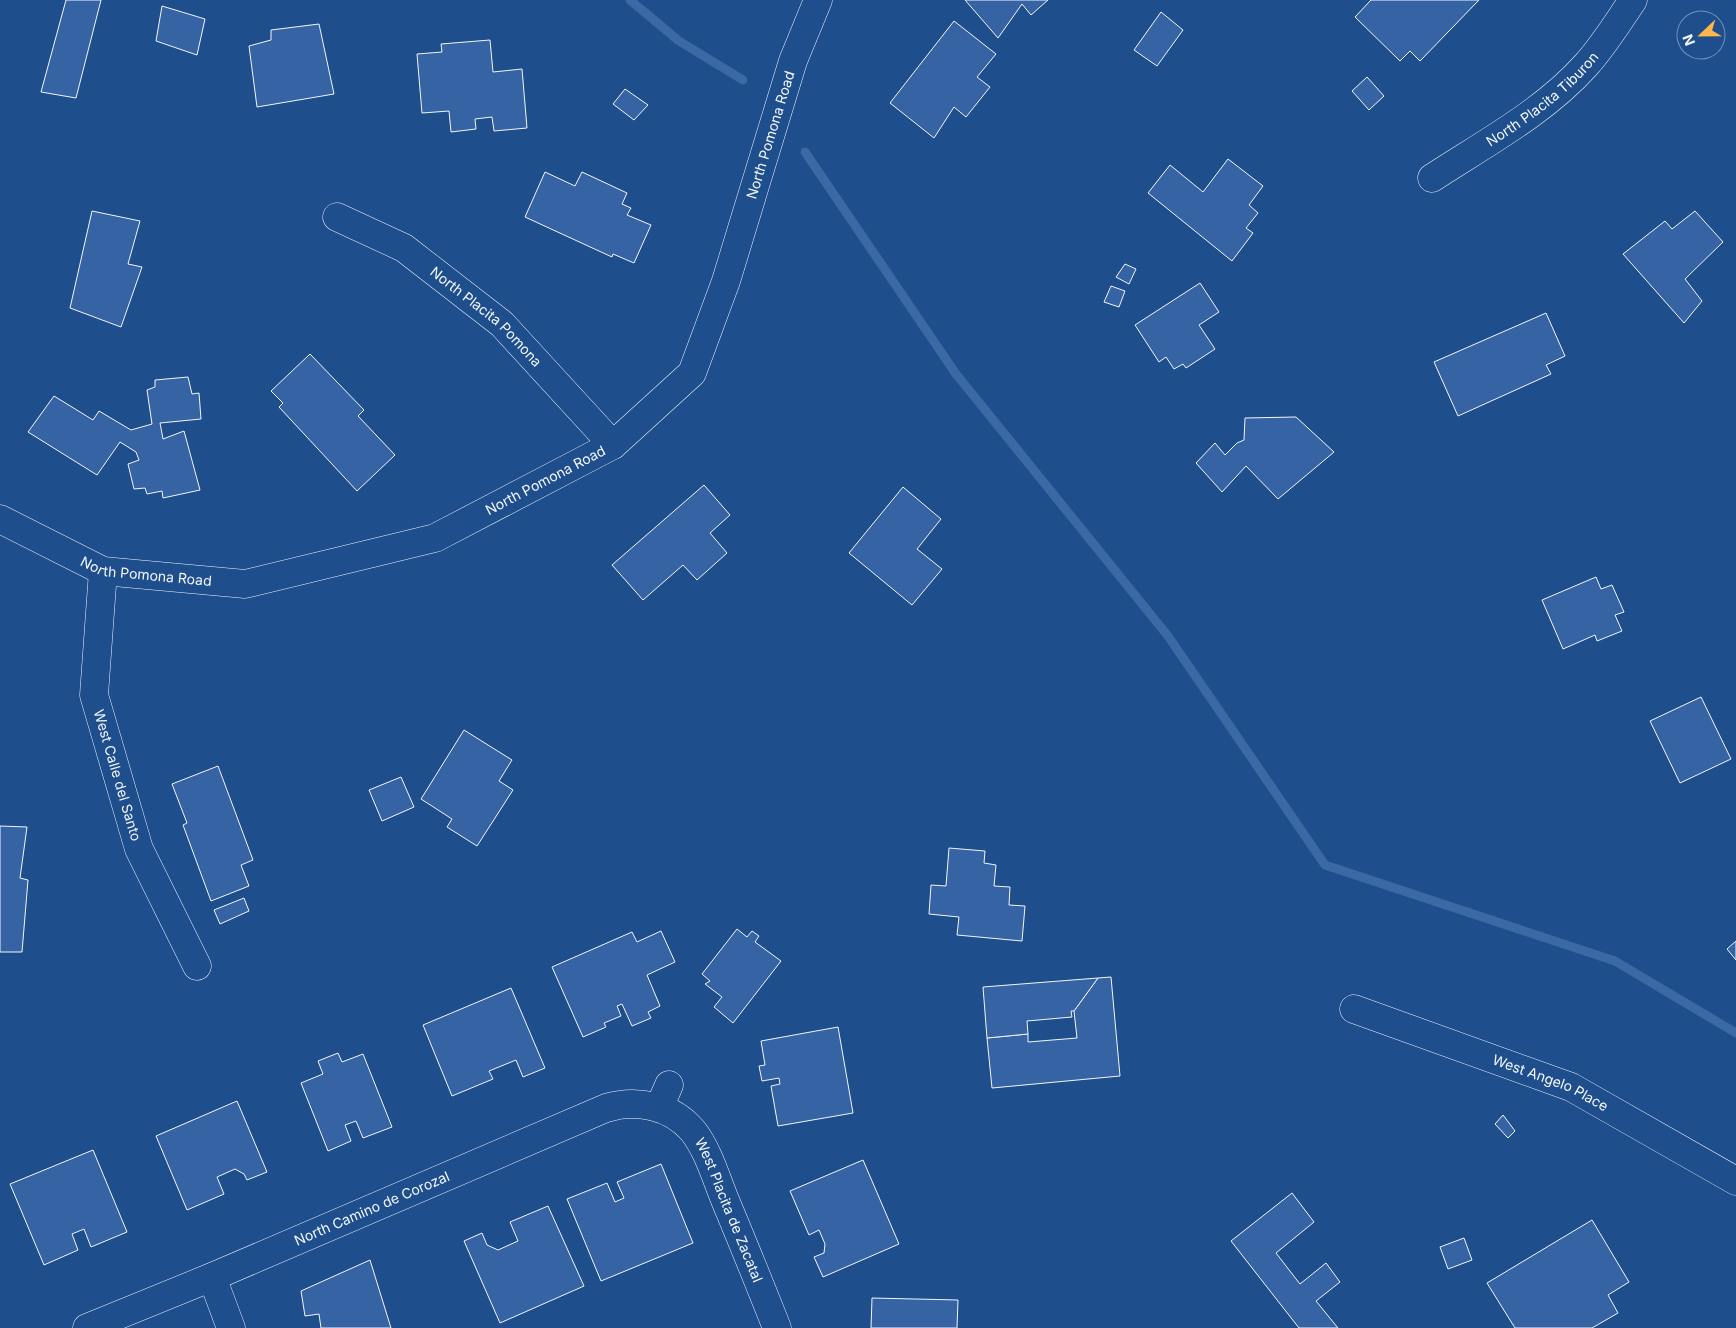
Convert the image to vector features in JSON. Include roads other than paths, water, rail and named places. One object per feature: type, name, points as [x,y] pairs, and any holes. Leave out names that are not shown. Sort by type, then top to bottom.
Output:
[{"type":"street","name":"North Pomona Road","points":[[0,519],[102,571],[245,584],[435,538],[612,444],[692,374],[726,281],[793,61],[818,0]]},
{"type":"street","name":"North Placita Tiburon","points":[[1432,178],[1550,100],[1585,66],[1605,43],[1633,0]]},
{"type":"street","name":"North Placita Pomona","points":[[337,217],[404,248],[502,324],[612,444]]},
{"type":"street","name":"West Calle del Santo","points":[[102,571],[94,696],[139,849],[198,966]]},
{"type":"street","name":"West Angelo Place","points":[[1354,1009],[1570,1087],[1736,1181]]},
{"type":"street","name":"North Camino de Corozal","points":[[87,1328],[212,1277],[606,1108],[623,1103],[643,1104],[664,1097]]},
{"type":"street","name":"West Placita de Zacatal","points":[[664,1097],[680,1120],[693,1131],[709,1161],[778,1328]]},
{"type":"street","points":[[212,1277],[231,1328]]},
{"type":"waterway","points":[[630,0],[679,41],[743,80]]},
{"type":"waterway","points":[[805,152],[956,374],[1168,636],[1325,865],[1615,961],[1736,1033]]}]
